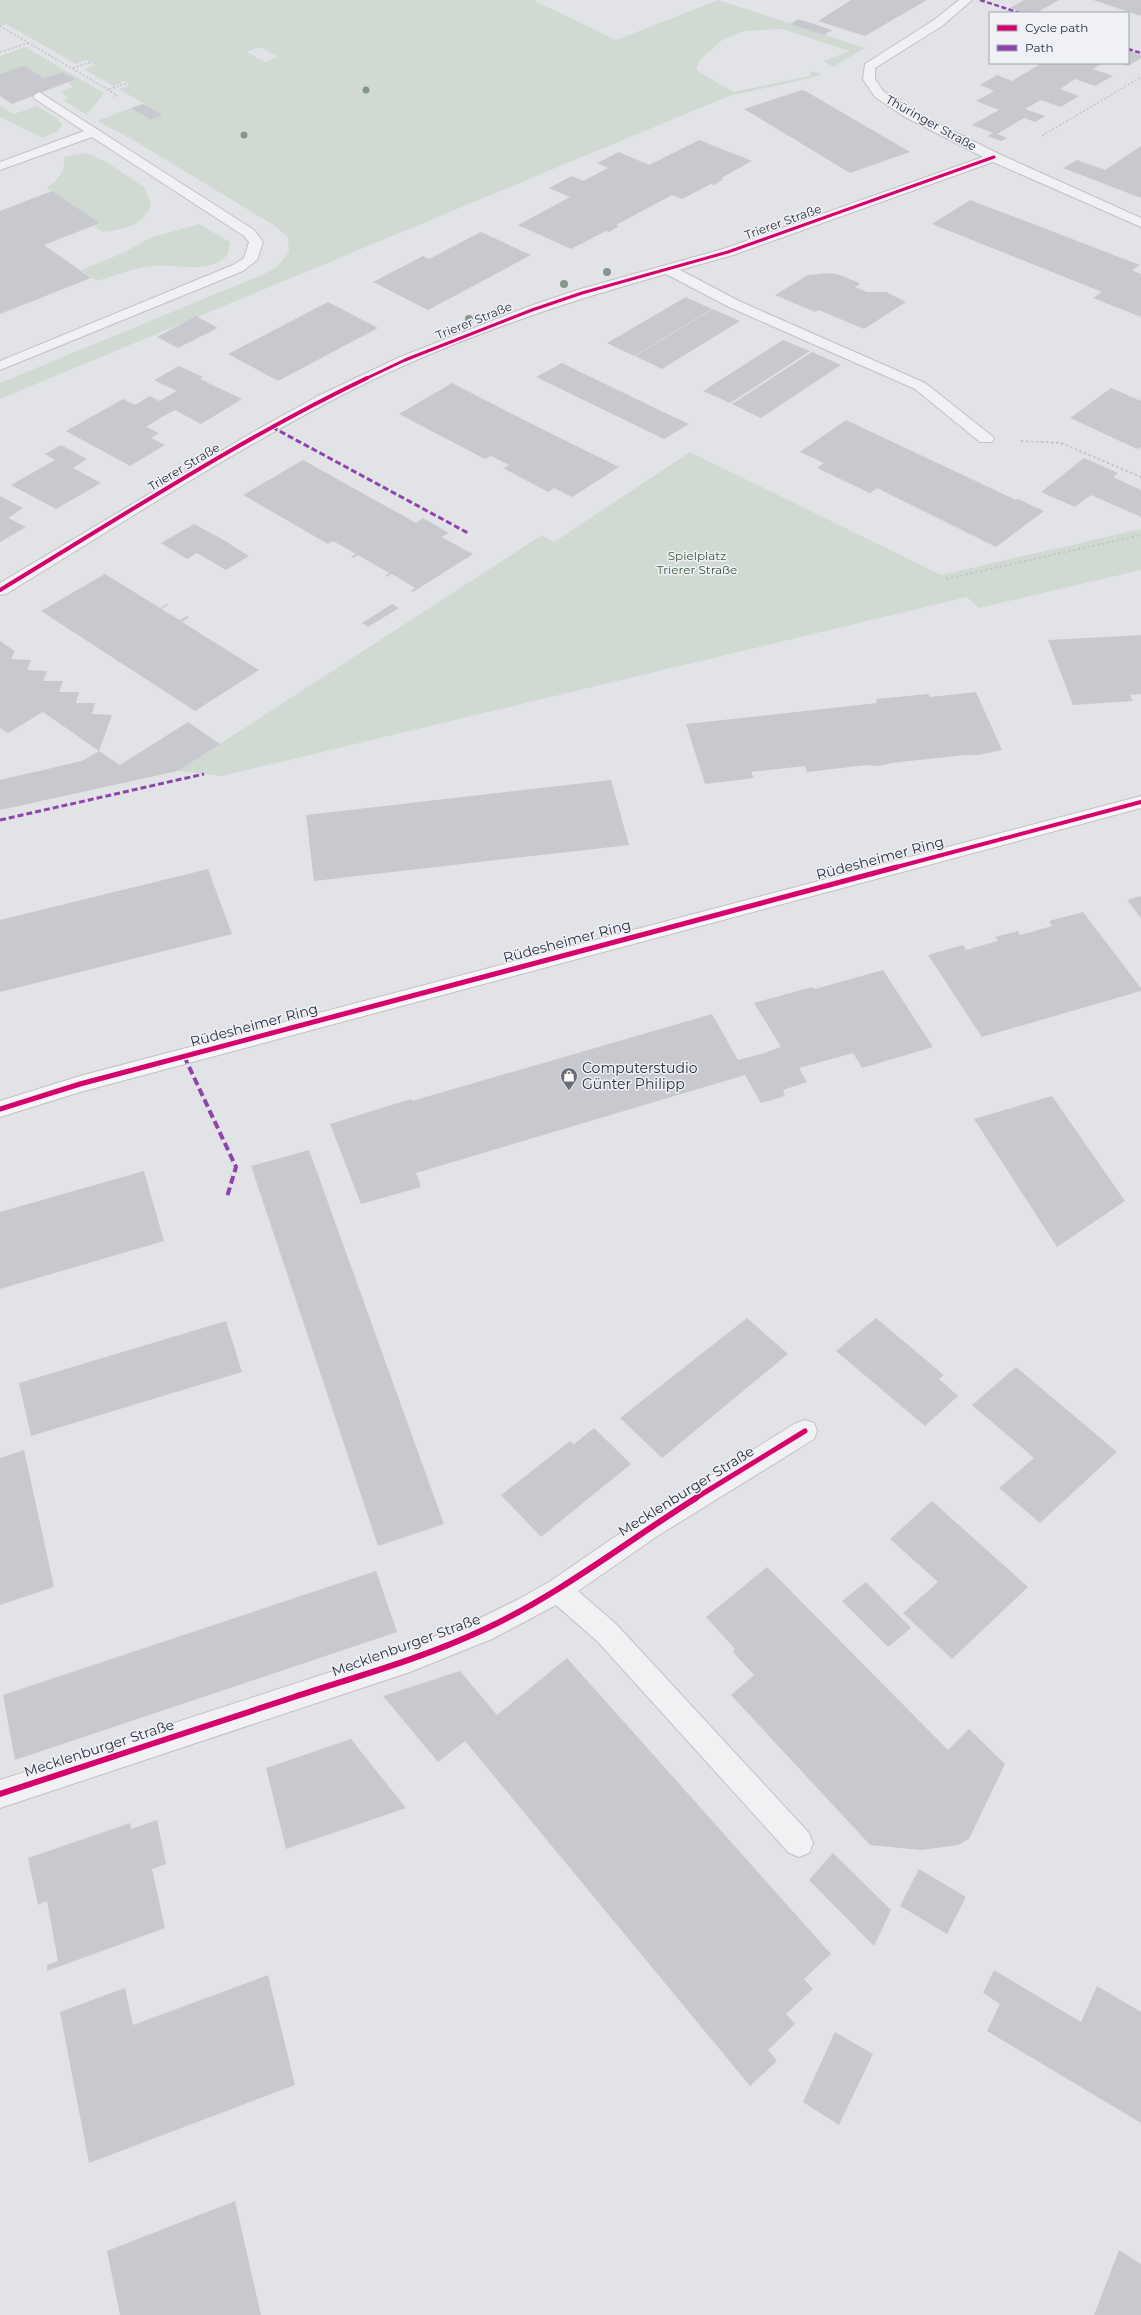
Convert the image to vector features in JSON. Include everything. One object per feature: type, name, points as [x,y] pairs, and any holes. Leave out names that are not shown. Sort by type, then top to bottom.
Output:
[{"type":"main road","name":"Rüdesheimer Ring","points":[[0,1109],[87,1082],[1141,802]]},
{"type":"street","name":"Thüringer Straße","points":[[966,0],[938,23],[875,62],[869,68],[868,73],[873,86],[879,94],[891,104],[994,157],[1141,223]]},
{"type":"street","points":[[0,366],[238,268],[250,260],[255,251],[256,242],[249,233],[39,96]]},
{"type":"street","points":[[0,166],[93,132]]},
{"type":"street","name":"Trierer Straße","points":[[0,590],[258,434],[364,378],[532,310],[582,293],[669,270],[763,240],[994,157]]},
{"type":"street","points":[[669,270],[734,304],[920,386],[986,439]]},
{"type":"street","name":"Mecklenburger Straße","points":[[0,1794],[410,1659],[483,1630],[526,1609],[558,1590],[656,1523],[805,1431]]},
{"type":"street","points":[[558,1590],[607,1633],[799,1843]]},
{"type":"path","points":[[0,52],[28,42]]},
{"type":"path","points":[[72,69],[91,62]]},
{"type":"path","points":[[1039,138],[1141,77]]},
{"type":"path","points":[[109,90],[128,83]]},
{"type":"path","points":[[986,439],[1061,443],[1141,477]]},
{"type":"path","points":[[946,579],[1141,535]]},
{"type":"green space","points":[[0,0],[533,0],[616,40],[718,0],[865,48],[833,67],[824,61],[849,51],[783,29],[743,31],[721,41],[700,60],[696,70],[733,92],[810,76],[810,71],[822,74],[815,77],[729,96],[0,399],[0,383],[264,274],[278,266],[289,252],[288,238],[275,226],[130,138],[97,121],[131,108],[151,120],[163,115],[119,89],[130,85],[125,81],[113,86],[84,69],[95,65],[87,60],[76,64],[6,24],[0,26]],"holes":[[[260,47],[278,57],[265,62],[247,52]]]},
{"type":"green space","points":[[25,47],[104,93],[87,115],[63,100],[69,98],[60,92],[73,87],[67,82],[76,79],[62,72],[44,78],[0,74],[0,56]]},
{"type":"green space","points":[[0,106],[14,114],[37,106],[58,119],[62,125],[58,131],[43,138],[0,117]]},
{"type":"green space","points":[[87,153],[108,163],[144,187],[151,204],[144,217],[138,222],[118,230],[103,232],[94,226],[100,223],[46,187],[54,182],[63,171],[65,162],[64,157]]},
{"type":"green space","points":[[199,224],[230,242],[228,254],[221,261],[202,267],[151,266],[130,270],[97,281],[81,270],[123,253],[150,238]]},
{"type":"green space","name":"Spielplatz Trierer Straße","points":[[690,452],[941,575],[1141,529],[1141,570],[979,608],[967,597],[222,776],[178,771],[542,535],[554,542]]},
{"type":"building","points":[[851,0],[927,0],[865,36],[818,21]]},
{"type":"building","points":[[1024,0],[1059,0],[1038,12],[1022,12],[1010,8]]},
{"type":"building","points":[[1093,0],[1141,0],[1141,16]]},
{"type":"building","points":[[798,19],[832,30],[824,35],[790,24]]},
{"type":"building","points":[[1129,50],[1141,55],[1141,58],[1128,66],[1122,64],[1129,64]]},
{"type":"building","points":[[1040,64],[1101,64],[1093,69],[1113,76],[1095,86],[1075,79],[1060,89],[1079,96],[1061,107],[1041,100],[1025,109],[1045,116],[1035,122],[1024,118],[997,134],[1007,138],[1001,141],[987,136],[993,133],[972,125],[999,110],[976,101],[994,91],[980,85],[997,75],[1012,81]]},
{"type":"building","points":[[24,66],[44,78],[62,72],[76,79],[12,104],[0,96],[0,74]]},
{"type":"building","points":[[802,90],[910,152],[850,173],[744,109]]},
{"type":"building","points":[[143,104],[163,115],[151,120],[131,108]]},
{"type":"building","points":[[699,140],[752,161],[721,178],[723,179],[714,185],[711,184],[682,199],[672,195],[616,225],[619,226],[609,232],[606,231],[571,249],[518,225],[570,197],[549,188],[572,176],[583,181],[608,168],[597,163],[619,152],[649,165]]},
{"type":"building","points":[[1141,146],[1141,198],[1063,168],[1077,160],[1105,170]]},
{"type":"building","points":[[52,191],[100,223],[44,245],[91,278],[0,314],[0,211]]},
{"type":"building","points":[[970,200],[1140,265],[1132,270],[1141,274],[1141,317],[1093,298],[1102,292],[932,224]]},
{"type":"building","points":[[481,232],[531,255],[428,310],[373,282],[423,256],[429,259]]},
{"type":"building","points":[[829,273],[840,275],[857,282],[860,284],[855,287],[867,292],[886,292],[906,302],[864,329],[819,310],[815,312],[775,295],[808,275]]},
{"type":"building","points":[[686,297],[712,309],[634,356],[607,343]]},
{"type":"building","points":[[328,302],[378,328],[278,381],[228,354]]},
{"type":"building","points":[[713,309],[740,321],[662,369],[635,356]]},
{"type":"building","points":[[196,316],[218,328],[178,348],[157,337]]},
{"type":"building","points":[[783,340],[810,351],[730,403],[703,391]]},
{"type":"building","points":[[812,352],[841,365],[761,418],[732,404]]},
{"type":"building","points":[[562,363],[689,424],[664,439],[536,377]]},
{"type":"building","points":[[179,366],[203,377],[200,379],[242,399],[201,424],[175,410],[160,418],[146,427],[159,433],[151,438],[165,445],[130,466],[66,431],[123,399],[135,405],[150,396],[159,401],[177,391],[154,380]]},
{"type":"building","points":[[452,383],[619,467],[572,497],[554,488],[548,492],[503,468],[509,465],[491,456],[485,459],[399,414]]},
{"type":"building","points":[[1111,388],[1141,401],[1141,447],[1137,449],[1070,418]]},
{"type":"building","points":[[846,420],[1016,500],[1018,499],[1044,511],[996,547],[877,488],[870,493],[817,468],[824,463],[800,452]]},
{"type":"building","points":[[61,445],[87,459],[73,468],[101,483],[56,509],[11,485],[55,460],[45,454]]},
{"type":"building","points":[[1084,458],[1118,473],[1113,477],[1141,490],[1141,517],[1091,495],[1075,507],[1041,492]]},
{"type":"building","points":[[303,460],[416,523],[423,518],[449,533],[441,537],[473,554],[413,592],[411,591],[415,588],[392,574],[386,577],[385,576],[389,573],[358,555],[353,558],[351,557],[356,554],[333,541],[328,544],[243,495]]},
{"type":"building","points":[[0,496],[23,508],[8,518],[26,527],[0,542]]},
{"type":"building","points":[[194,524],[249,556],[226,570],[197,553],[187,559],[161,543]]},
{"type":"building","points":[[105,574],[160,608],[167,604],[168,605],[161,609],[180,620],[187,616],[189,617],[182,622],[259,670],[195,711],[41,611]]},
{"type":"building","points":[[392,604],[399,608],[368,627],[362,623]]},
{"type":"building","points":[[1141,635],[1141,694],[1130,695],[1133,701],[1073,705],[1048,640]]},
{"type":"building","points":[[0,641],[15,651],[11,659],[31,660],[27,670],[47,671],[43,681],[63,681],[59,692],[79,692],[76,703],[95,703],[92,714],[112,715],[99,751],[43,712],[8,733],[0,728]]},
{"type":"building","points":[[976,692],[1002,750],[978,755],[891,763],[880,766],[867,765],[807,772],[805,766],[751,772],[754,778],[705,784],[686,724],[877,703],[876,699],[928,694],[930,697]]},
{"type":"building","points":[[188,722],[220,744],[178,771],[0,810],[0,780],[82,761],[99,751],[120,765]]},
{"type":"building","points":[[611,780],[629,845],[314,881],[306,815]]},
{"type":"building","points":[[208,869],[232,934],[0,992],[0,920]]},
{"type":"building","points":[[1141,896],[1141,918],[1127,900]]},
{"type":"building","points":[[1083,912],[1141,988],[1141,991],[982,1037],[928,955],[963,945],[966,950],[998,941],[995,937],[1018,931],[1020,935],[1052,926],[1049,921]]},
{"type":"building","points":[[883,970],[933,1047],[862,1068],[853,1053],[799,1068],[807,1082],[783,1090],[785,1096],[761,1103],[745,1075],[416,1173],[421,1187],[361,1204],[330,1124],[411,1099],[412,1101],[712,1014],[738,1060],[761,1054],[781,1047],[754,1003],[812,987],[815,989]]},
{"type":"building","points":[[1052,1096],[1125,1201],[1057,1247],[974,1119]]},
{"type":"building","points":[[309,1150],[444,1524],[378,1546],[251,1166]]},
{"type":"building","points":[[144,1171],[164,1241],[0,1289],[0,1212]]},
{"type":"building","points":[[747,1318],[788,1354],[662,1458],[620,1418]]},
{"type":"building","points":[[876,1318],[944,1375],[939,1379],[958,1396],[925,1426],[836,1351]]},
{"type":"building","points":[[226,1321],[242,1372],[31,1436],[19,1383]]},
{"type":"building","points":[[1016,1367],[1117,1452],[1040,1523],[999,1488],[1034,1458],[972,1405]]},
{"type":"building","points":[[594,1428],[631,1464],[541,1537],[501,1495],[570,1441],[574,1444]]},
{"type":"building","points":[[24,1450],[54,1587],[0,1605],[0,1458]]},
{"type":"building","points":[[932,1501],[1028,1587],[952,1659],[903,1613],[938,1582],[890,1539]]},
{"type":"building","points":[[767,1567],[948,1750],[969,1729],[1005,1764],[969,1839],[958,1845],[921,1850],[870,1845],[731,1695],[754,1675],[733,1652],[735,1649],[706,1617]]},
{"type":"building","points":[[376,1571],[397,1632],[15,1760],[3,1695]]},
{"type":"building","points":[[866,1582],[911,1628],[888,1647],[842,1601]]},
{"type":"building","points":[[567,1658],[831,1954],[804,1979],[813,1989],[786,2014],[795,2024],[768,2050],[777,2061],[750,2086],[465,1741],[438,1762],[383,1696],[460,1671],[497,1715]]},
{"type":"building","points":[[351,1739],[406,1808],[286,1849],[266,1768]]},
{"type":"building","points":[[157,1820],[166,1864],[152,1869],[165,1928],[47,1971],[47,1965],[58,1961],[47,1901],[38,1905],[28,1858],[130,1823],[131,1829]]},
{"type":"building","points":[[833,1853],[891,1910],[874,1946],[809,1880]]},
{"type":"building","points":[[919,1869],[966,1897],[947,1934],[900,1906]]},
{"type":"building","points":[[994,1970],[1081,2022],[1097,1986],[1141,2012],[1141,2123],[987,2031],[1000,2004],[983,1993]]},
{"type":"building","points":[[268,1975],[295,2085],[89,2163],[60,2012],[125,1988],[133,2025]]},
{"type":"building","points":[[835,2032],[873,2054],[839,2125],[803,2102]]},
{"type":"building","points":[[235,2201],[261,2315],[120,2315],[107,2251]]},
{"type":"building","points":[[1119,2250],[1141,2264],[1141,2315],[1094,2315]]},
{"type":"marked path","points":[[980,0],[1017,12]]},
{"type":"marked path","points":[[1129,49],[1141,53]]},
{"type":"marked path","points":[[272,427],[468,533]]},
{"type":"marked path","points":[[0,820],[204,774]]},
{"type":"marked path","points":[[184,1056],[236,1167],[227,1197]]},
{"type":"cycle path","points":[[0,590],[258,435],[323,399],[405,360],[532,310],[582,293],[728,252],[994,157]]},
{"type":"cycle path","points":[[0,1109],[80,1084],[1141,802]]},
{"type":"cycle path","points":[[0,1794],[410,1659],[483,1630],[526,1609],[558,1590],[650,1527],[805,1431]]},
{"type":"place","name":"Computerstudio Günter Philipp","points":[[569,1091]]}]
